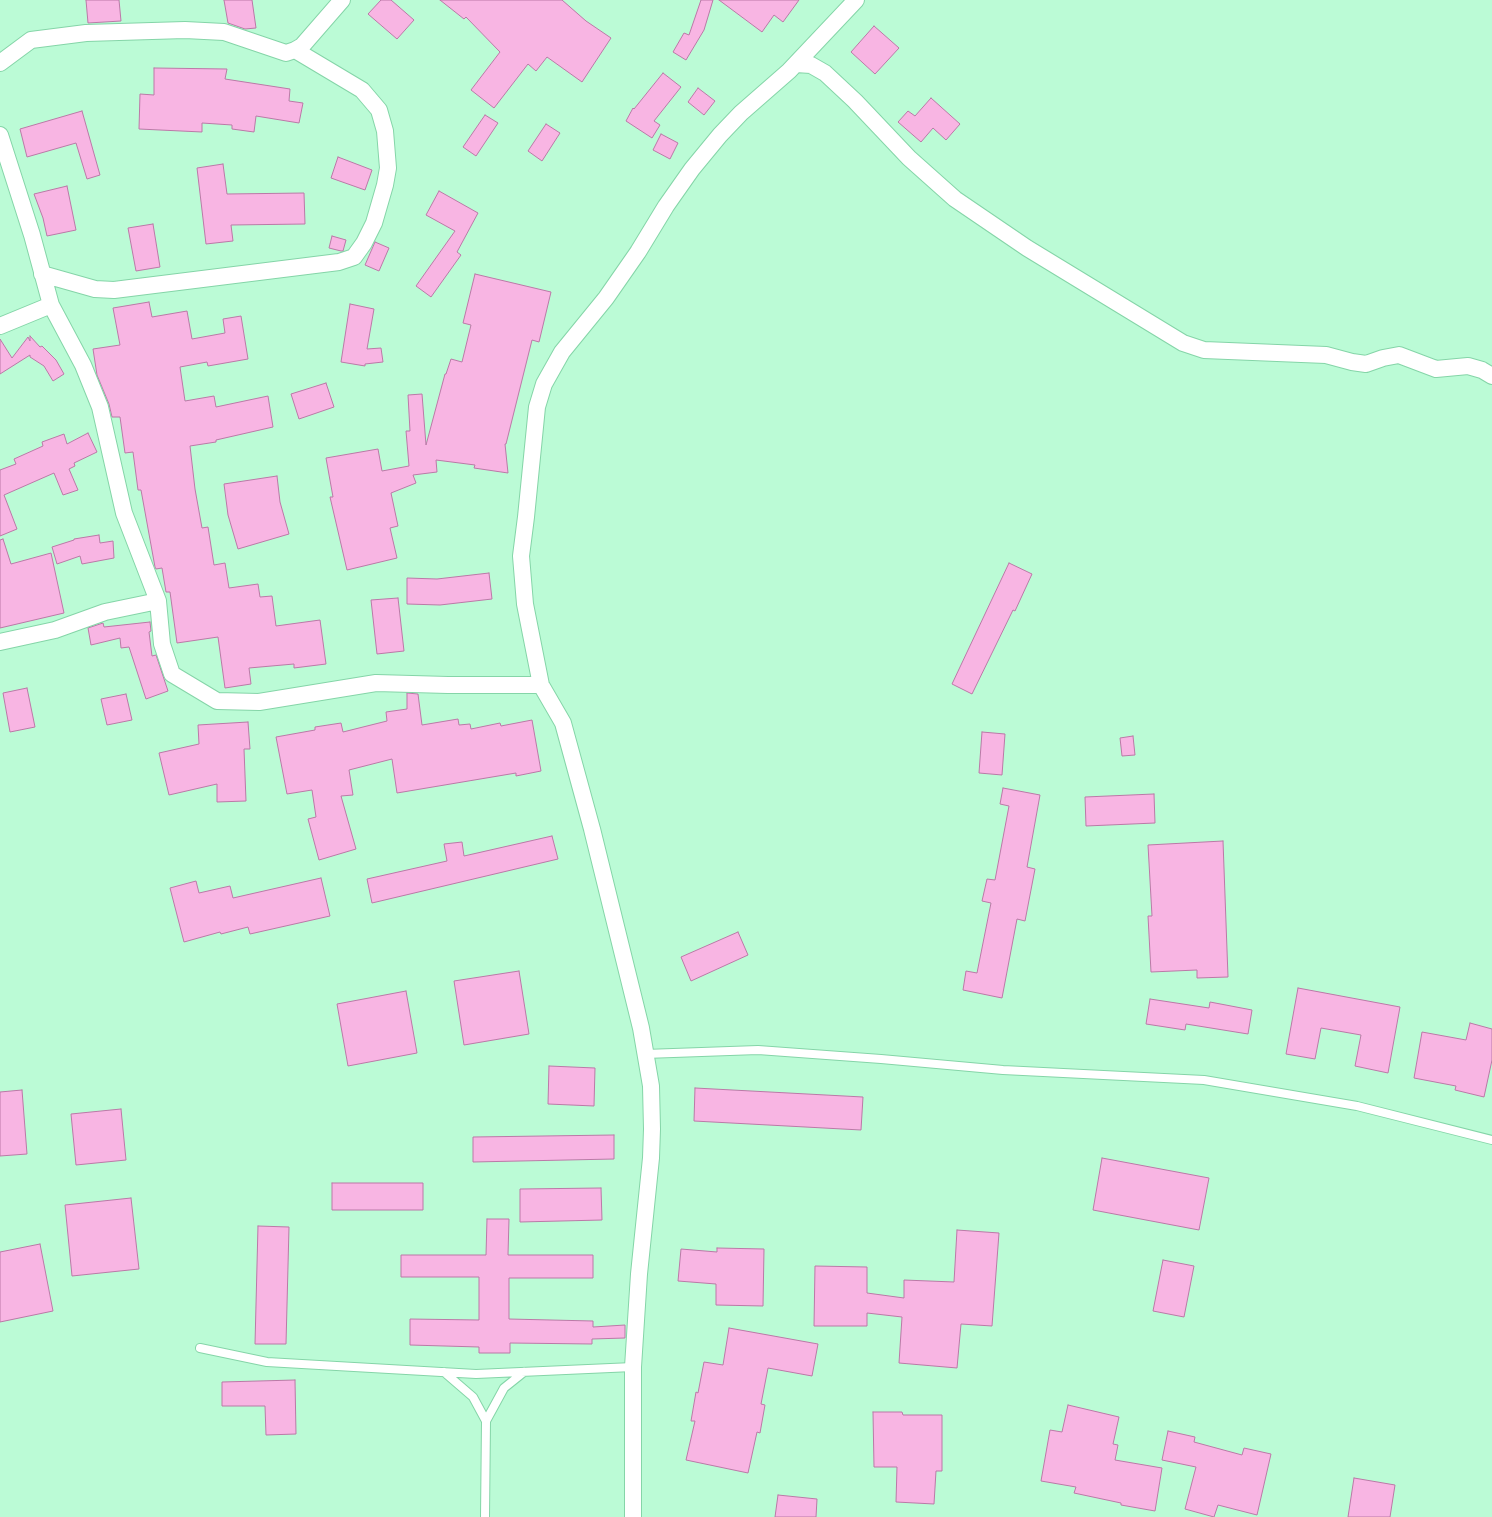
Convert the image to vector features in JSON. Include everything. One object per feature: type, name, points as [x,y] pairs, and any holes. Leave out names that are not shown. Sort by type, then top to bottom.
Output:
[{"type":"street","points":[[0,63],[31,40],[86,33],[185,30],[224,32],[286,53],[302,46],[342,0]]},
{"type":"street","points":[[634,1517],[632,1367],[652,1129],[651,1086],[641,1028],[592,829],[563,723],[541,685],[525,604],[521,556],[537,406],[544,384],[562,352],[606,298],[692,169],[720,135],[742,113],[783,77],[856,0]]},
{"type":"street","points":[[42,274],[95,289],[114,290],[339,262],[354,257],[364,243],[374,223],[385,185],[388,168],[386,131],[379,110],[362,90],[295,50]]},
{"type":"street","points":[[796,64],[811,65],[825,74],[856,101],[909,158],[954,198],[1027,248],[1183,343],[1204,350],[1326,355],[1366,364],[1399,354],[1436,369],[1468,366],[1482,370],[1492,376]]},
{"type":"street","points":[[0,136],[32,235],[50,305],[83,366],[100,407],[112,452],[124,513],[158,601],[162,644],[172,674],[217,701],[259,702],[376,683],[541,685]]},
{"type":"street","points":[[0,326],[50,305]]},
{"type":"street","points":[[0,642],[55,630],[105,612],[158,601]]},
{"type":"lane","points":[[646,1054],[758,1050],[881,1058],[1003,1070],[1204,1080],[1357,1106],[1492,1140]]},
{"type":"lane","points":[[200,1348],[267,1362],[476,1374],[632,1367]]},
{"type":"lane","points":[[444,1372],[473,1397],[486,1421]]},
{"type":"lane","points":[[485,1517],[486,1421],[504,1388],[524,1372]]},
{"type":"building","points":[[86,0],[119,0],[121,21],[88,23]]},
{"type":"building","points":[[224,0],[252,0],[256,28],[245,29],[228,23]]},
{"type":"building","points":[[381,0],[391,0],[414,20],[397,39],[368,14]]},
{"type":"building","points":[[440,0],[562,0],[586,21],[611,38],[582,82],[547,57],[536,71],[528,64],[494,108],[471,90],[500,52],[466,17],[464,19]]},
{"type":"building","points":[[701,0],[713,0],[704,30],[686,60],[673,52],[684,33],[689,35]]},
{"type":"building","points":[[719,0],[799,0],[783,22],[774,15],[762,32]]},
{"type":"building","points":[[874,26],[899,48],[875,74],[851,52]]},
{"type":"building","points":[[154,68],[227,69],[225,79],[290,89],[289,101],[303,103],[299,123],[256,116],[254,132],[232,129],[232,125],[202,123],[202,132],[139,129],[140,94],[154,95]]},
{"type":"building","points":[[663,73],[681,87],[654,121],[660,125],[652,138],[626,121],[633,108],[634,109]]},
{"type":"building","points":[[698,88],[715,101],[704,115],[688,102]]},
{"type":"building","points":[[931,98],[960,124],[946,140],[933,128],[921,142],[898,122],[908,111],[915,116]]},
{"type":"building","points":[[82,111],[100,175],[87,179],[76,143],[27,157],[20,129]]},
{"type":"building","points":[[485,115],[498,123],[476,156],[463,147]]},
{"type":"building","points":[[546,124],[560,133],[542,161],[528,151]]},
{"type":"building","points":[[661,134],[678,143],[670,159],[653,150]]},
{"type":"building","points":[[338,157],[372,170],[365,190],[331,178]]},
{"type":"building","points":[[223,164],[227,194],[304,193],[305,224],[231,225],[233,241],[206,244],[197,168]]},
{"type":"building","points":[[67,186],[76,230],[47,236],[43,218],[34,194]]},
{"type":"building","points":[[439,191],[478,213],[457,252],[461,255],[431,297],[416,286],[455,231],[426,215]]},
{"type":"building","points":[[153,224],[160,267],[136,271],[128,228]]},
{"type":"building","points":[[332,236],[346,240],[343,251],[329,248]]},
{"type":"building","points":[[375,242],[389,248],[379,271],[365,265]]},
{"type":"building","points":[[475,274],[551,292],[539,342],[532,340],[505,444],[508,473],[474,468],[475,465],[436,460],[437,472],[413,475],[416,483],[391,493],[398,526],[390,528],[397,558],[347,570],[330,497],[333,497],[326,458],[378,449],[382,471],[409,466],[406,431],[410,431],[408,395],[422,394],[426,445],[445,374],[451,359],[462,362],[471,325],[463,323]]},
{"type":"building","points":[[149,302],[152,317],[187,311],[192,339],[225,333],[223,319],[241,316],[248,359],[208,366],[207,362],[180,367],[185,401],[214,396],[216,407],[268,396],[273,427],[216,440],[216,442],[190,446],[195,489],[202,528],[208,527],[214,565],[225,563],[229,588],[258,584],[260,597],[272,596],[276,626],[320,620],[326,664],[294,668],[294,664],[249,668],[251,684],[225,688],[218,637],[177,643],[170,592],[166,592],[162,568],[156,569],[155,567],[141,490],[138,490],[133,452],[125,453],[120,417],[112,417],[109,404],[97,375],[93,349],[120,345],[113,308]]},
{"type":"building","points":[[350,304],[374,309],[367,349],[381,348],[383,362],[365,364],[365,366],[341,362]]},
{"type":"building","points":[[30,336],[40,347],[42,346],[56,360],[64,374],[53,381],[44,366],[30,357],[30,355],[0,374],[0,339],[12,358],[28,337],[30,341]]},
{"type":"building","points":[[326,383],[334,407],[299,419],[291,394]]},
{"type":"building","points":[[88,433],[97,452],[74,463],[75,466],[69,469],[78,490],[63,495],[54,473],[4,495],[17,529],[0,536],[0,470],[16,464],[14,459],[43,446],[42,442],[64,434],[67,444]]},
{"type":"building","points":[[277,476],[280,502],[289,534],[238,549],[228,515],[224,484]]},
{"type":"building","points":[[99,535],[100,543],[113,541],[114,558],[82,564],[80,556],[57,564],[52,547],[74,539]]},
{"type":"building","points":[[3,539],[11,564],[51,553],[64,613],[0,628],[0,540]]},
{"type":"building","points":[[1009,563],[1032,574],[1015,611],[1013,610],[972,694],[952,684]]},
{"type":"building","points":[[489,573],[492,599],[440,605],[407,604],[407,578],[437,579]]},
{"type":"building","points":[[398,598],[404,651],[377,654],[371,600]]},
{"type":"building","points":[[150,622],[151,631],[149,632],[152,656],[156,655],[168,691],[146,699],[129,647],[121,648],[120,638],[91,645],[88,628],[103,623],[104,627]]},
{"type":"building","points":[[27,688],[35,727],[10,732],[3,693]]},
{"type":"building","points":[[407,693],[418,694],[422,725],[458,719],[459,725],[470,724],[471,729],[500,723],[501,726],[532,720],[541,771],[516,776],[516,773],[397,793],[392,759],[349,770],[353,795],[341,796],[356,849],[319,860],[308,819],[316,817],[312,790],[287,794],[276,737],[315,730],[315,727],[341,723],[343,732],[387,721],[386,712],[407,709]]},
{"type":"building","points":[[126,694],[132,720],[107,725],[101,699]]},
{"type":"building","points":[[248,722],[250,749],[244,749],[246,801],[217,802],[217,784],[169,795],[159,753],[199,744],[198,725]]},
{"type":"building","points":[[982,732],[1005,734],[1002,775],[979,773]]},
{"type":"building","points":[[1133,736],[1135,755],[1122,756],[1120,738]]},
{"type":"building","points":[[1003,788],[1040,795],[1027,867],[1035,869],[1025,921],[1017,919],[1002,998],[963,990],[966,971],[977,973],[991,903],[982,901],[987,879],[995,880],[1009,806],[1000,804]]},
{"type":"building","points":[[1154,794],[1155,823],[1086,826],[1085,797]]},
{"type":"building","points":[[552,836],[558,859],[372,903],[367,879],[447,861],[444,844],[462,842],[464,856]]},
{"type":"building","points":[[1223,841],[1228,977],[1197,978],[1197,970],[1151,972],[1148,916],[1152,916],[1148,845]]},
{"type":"building","points":[[321,878],[330,916],[250,934],[248,927],[221,934],[220,932],[184,942],[170,888],[196,881],[199,893],[230,886],[233,898]]},
{"type":"building","points":[[738,932],[748,955],[691,981],[681,957]]},
{"type":"building","points":[[519,971],[529,1034],[464,1045],[454,981]]},
{"type":"building","points":[[1298,988],[1400,1007],[1388,1073],[1355,1066],[1361,1035],[1321,1028],[1315,1059],[1286,1054]]},
{"type":"building","points":[[406,991],[417,1053],[348,1066],[337,1004]]},
{"type":"building","points":[[1150,999],[1209,1008],[1210,1002],[1252,1010],[1248,1034],[1186,1024],[1185,1030],[1146,1024]]},
{"type":"building","points":[[1470,1023],[1492,1029],[1492,1060],[1484,1097],[1455,1090],[1456,1086],[1414,1078],[1422,1032],[1466,1040]]},
{"type":"building","points":[[549,1066],[595,1068],[594,1106],[548,1104]]},
{"type":"building","points":[[695,1088],[863,1097],[861,1130],[694,1121]]},
{"type":"building","points":[[22,1090],[27,1154],[0,1156],[0,1092]]},
{"type":"building","points":[[121,1109],[126,1160],[76,1165],[71,1114]]},
{"type":"building","points":[[614,1135],[614,1159],[473,1162],[473,1137]]},
{"type":"building","points":[[1102,1158],[1209,1178],[1199,1230],[1093,1210]]},
{"type":"building","points":[[332,1183],[423,1183],[423,1210],[332,1210]]},
{"type":"building","points":[[601,1188],[602,1220],[520,1222],[520,1189]]},
{"type":"building","points":[[131,1198],[139,1269],[72,1276],[65,1205]]},
{"type":"building","points":[[487,1219],[509,1219],[508,1255],[593,1255],[593,1278],[509,1278],[509,1319],[593,1321],[593,1327],[625,1325],[625,1338],[592,1339],[592,1344],[510,1343],[510,1353],[479,1353],[479,1347],[410,1345],[410,1319],[479,1320],[479,1277],[401,1277],[401,1255],[486,1255]]},
{"type":"building","points":[[258,1226],[289,1227],[286,1344],[255,1344]]},
{"type":"building","points":[[957,1230],[999,1233],[992,1326],[961,1324],[957,1368],[899,1363],[902,1317],[867,1313],[867,1326],[814,1326],[815,1266],[867,1267],[867,1293],[904,1298],[904,1280],[954,1282]]},
{"type":"building","points":[[40,1244],[53,1311],[0,1322],[0,1252]]},
{"type":"building","points":[[717,1248],[764,1249],[763,1306],[716,1305],[716,1284],[678,1281],[681,1249],[717,1252]]},
{"type":"building","points":[[1163,1260],[1194,1266],[1184,1317],[1153,1311]]},
{"type":"building","points":[[729,1328],[818,1344],[812,1376],[768,1368],[761,1404],[765,1405],[760,1433],[757,1432],[748,1473],[686,1460],[695,1421],[691,1421],[696,1392],[698,1393],[704,1362],[723,1365]]},
{"type":"building","points":[[295,1380],[296,1434],[266,1435],[265,1406],[222,1406],[222,1382]]},
{"type":"building","points":[[1068,1405],[1119,1417],[1113,1444],[1118,1445],[1115,1460],[1162,1468],[1155,1511],[1121,1505],[1121,1503],[1074,1493],[1076,1487],[1041,1481],[1050,1430],[1062,1432]]},
{"type":"building","points":[[873,1412],[902,1412],[903,1415],[942,1415],[942,1471],[936,1471],[934,1504],[896,1502],[897,1467],[874,1467]]},
{"type":"building","points":[[1168,1431],[1195,1437],[1194,1442],[1242,1455],[1244,1448],[1271,1454],[1257,1515],[1218,1505],[1214,1517],[1185,1509],[1196,1467],[1162,1460]]},
{"type":"building","points":[[1354,1478],[1395,1485],[1390,1517],[1348,1517]]},
{"type":"building","points":[[778,1495],[817,1499],[816,1517],[775,1517]]}]
